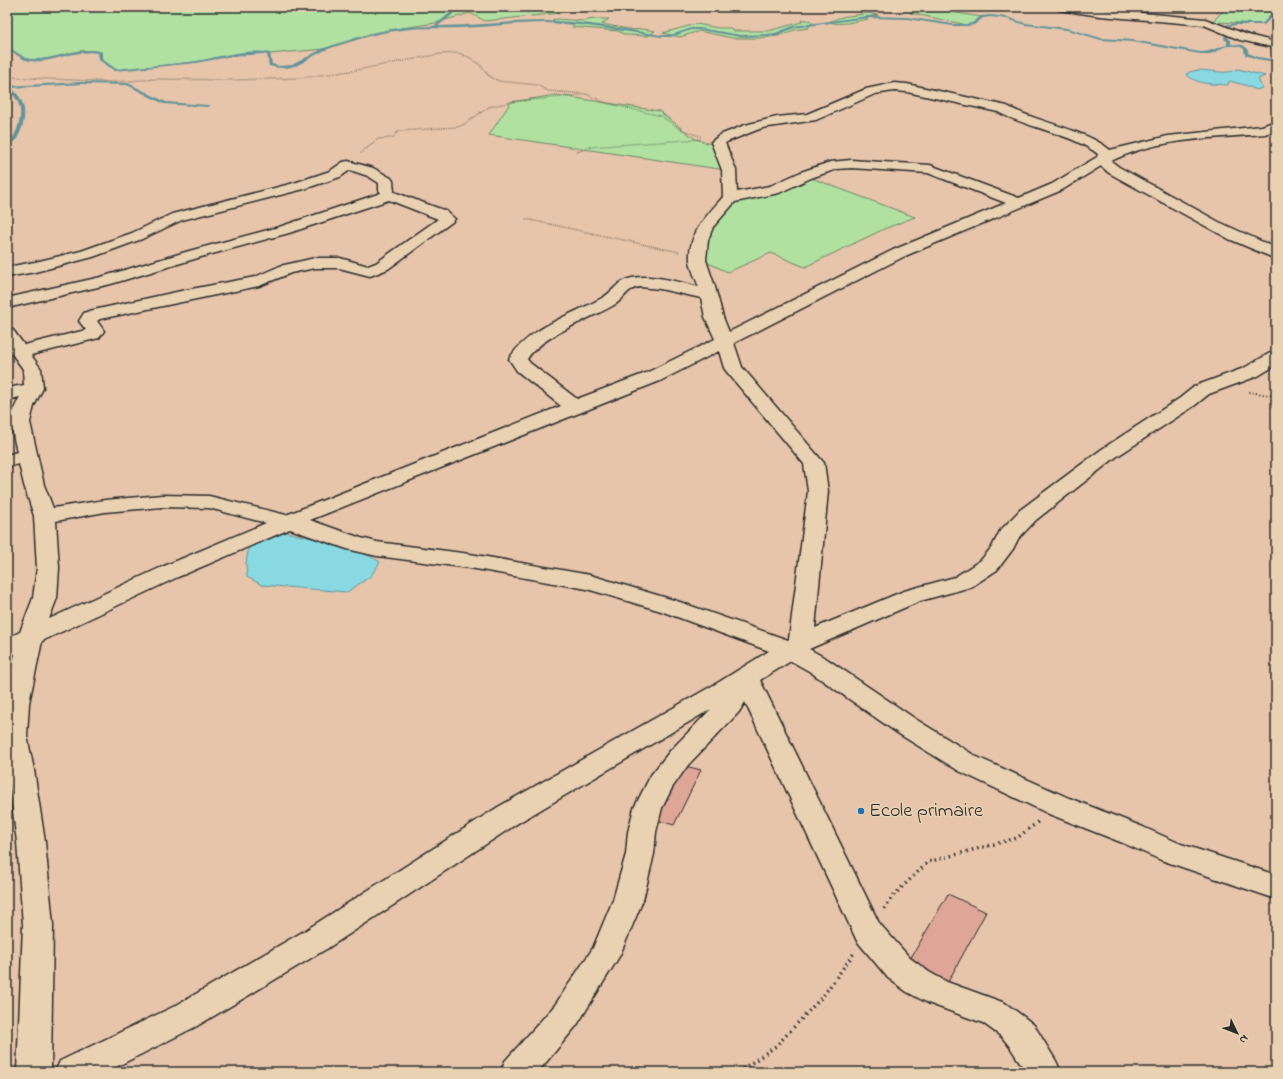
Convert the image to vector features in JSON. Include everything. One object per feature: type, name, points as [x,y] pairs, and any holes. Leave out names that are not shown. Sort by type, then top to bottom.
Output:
[{"type":"street","points":[[1059,7],[1100,13],[1205,22],[1222,26],[1234,34],[1245,38],[1276,45]]},
{"type":"street","points":[[730,198],[729,170],[713,141],[761,125],[815,116],[835,108],[863,93],[894,86],[1002,109],[1015,116],[1096,146],[1105,153],[1103,159]]},
{"type":"street","points":[[7,648],[170,572],[289,521],[653,377],[899,253],[1057,188],[1103,159],[1118,152],[1136,147],[1197,136],[1265,130],[1276,125]]},
{"type":"street","points":[[1103,159],[1106,164],[1114,170],[1165,199],[1257,247],[1276,254]]},
{"type":"street","points":[[796,647],[818,491],[814,463],[733,368],[725,341],[714,316],[697,256],[700,240],[706,226],[730,198],[774,190],[806,175],[842,164],[930,169],[1019,203]]},
{"type":"street","points":[[7,272],[87,254],[137,236],[177,216],[299,186],[335,174],[348,165],[367,170],[381,178],[386,182],[386,190],[389,195]]},
{"type":"street","points":[[7,303],[105,281],[195,254],[284,230],[389,195],[441,214],[447,219],[382,266],[370,271],[332,262],[300,265],[259,281],[95,315],[90,317],[88,321],[95,331],[90,336],[13,343]]},
{"type":"street","points":[[575,407],[523,367],[518,358],[520,353],[574,317],[610,301],[615,296],[617,291],[631,283],[654,284],[708,294]]},
{"type":"street","points":[[13,343],[32,369],[34,388],[24,406],[20,422],[18,458],[34,486],[45,516],[48,568],[45,598],[31,636],[16,703],[14,736],[21,770],[31,842],[38,925],[34,1072]]},
{"type":"street","points":[[72,1072],[193,1012],[317,939],[508,815],[796,647],[849,622],[912,596],[964,582],[978,573],[995,558],[1002,549],[1008,536],[1028,515],[1108,453],[1187,402],[1202,390],[1251,372],[1276,357]]},
{"type":"street","points":[[7,394],[34,388]]},
{"type":"street","points":[[45,516],[105,506],[162,501],[209,502],[289,521],[355,544],[377,549],[470,561],[590,582],[796,647],[818,665],[908,728],[968,764],[1059,806],[1172,852],[1276,887]]},
{"type":"street","points":[[517,1072],[566,1015],[605,955],[628,900],[640,854],[642,832],[648,808],[660,782],[679,758],[730,706],[735,696],[737,682]]},
{"type":"street","points":[[737,682],[771,731],[868,932],[899,968],[918,982],[939,993],[994,1013],[1012,1027],[1022,1036],[1044,1072]]},
{"type":"path","points":[[301,7],[310,8]]},
{"type":"path","points":[[7,77],[109,82],[156,78],[235,80],[299,78],[351,71],[440,54],[458,53],[464,54],[480,65],[488,75],[498,81],[537,85],[548,91],[586,94],[606,103],[661,116],[684,131],[713,141]]},
{"type":"path","points":[[348,165],[376,140],[393,138],[398,131],[442,130],[462,125],[489,107],[511,102],[586,94]]},
{"type":"path","points":[[577,152],[589,147],[713,141]]},
{"type":"path","points":[[526,219],[697,256]]},
{"type":"green space","points":[[7,7],[570,7],[560,13],[485,21],[470,13],[435,23],[384,31],[325,49],[269,54],[233,55],[196,62],[115,70],[100,59],[100,52],[74,52],[41,60],[28,60],[14,51],[7,49]]},
{"type":"green space","points":[[921,7],[982,17],[973,24],[967,25],[910,13]]},
{"type":"green space","points":[[1227,7],[1276,7],[1276,17],[1270,17],[1264,24],[1212,22]]},
{"type":"green space","points":[[867,13],[878,15],[867,17],[868,19],[848,23],[838,24],[829,22],[839,18]]},
{"type":"green space","points":[[609,19],[602,24],[633,30],[642,29],[655,31],[648,36],[626,35],[618,31],[572,27],[575,24],[558,23],[552,20],[583,21]]},
{"type":"green space","points":[[801,20],[813,22],[808,28],[794,30],[778,36],[757,38],[732,38],[699,31],[680,37],[663,33],[696,24],[719,28],[731,28],[734,31],[768,31],[802,22]]},
{"type":"green space","points":[[556,95],[659,111],[695,139],[714,145],[726,170],[489,135],[511,102]]},
{"type":"green space","points":[[806,176],[915,217],[884,229],[805,267],[771,253],[728,272],[699,259],[707,227],[727,202]]},
{"type":"water","points":[[1238,69],[1265,76],[1258,79],[1262,88],[1257,90],[1229,81],[1228,85],[1200,82],[1190,78],[1186,74],[1198,70],[1225,72]]},
{"type":"water","points":[[285,532],[347,547],[380,562],[371,576],[347,592],[262,585],[247,577],[246,563],[249,546],[265,537]]},
{"type":"building","points":[[681,765],[701,770],[674,825],[653,819]]},
{"type":"building","points":[[948,894],[986,912],[948,982],[909,961]]},
{"type":"waterway","points":[[435,27],[451,14],[455,7]]},
{"type":"waterway","points":[[7,49],[14,51],[28,60],[41,60],[74,52],[100,52],[100,59],[115,70],[196,62],[233,55],[263,53],[269,54],[270,65],[286,67],[293,66],[318,52],[347,41],[379,32],[404,28],[459,27],[547,22],[596,26],[661,36],[671,36],[691,29],[741,36],[776,34],[793,27],[867,17],[907,18],[953,25],[967,25],[973,24],[982,17],[990,16],[1007,18],[1025,24],[1067,29],[1101,39],[1133,41],[1200,53],[1209,53],[1218,50],[1221,47],[1230,45],[1242,46],[1246,49],[1246,54],[1257,58],[1276,61]]},
{"type":"waterway","points":[[1229,45],[1229,40],[1226,39],[1227,35],[1222,33],[1223,31],[1215,28],[1236,24],[1264,24],[1270,17],[1276,17]]},
{"type":"waterway","points":[[8,87],[82,83],[128,84],[165,103],[208,106]]},
{"type":"waterway","points":[[7,87],[14,92],[18,98],[21,104],[22,112],[20,127],[13,141]]},
{"type":"place","name":"Ecole primaire","points":[[861,811]]}]
